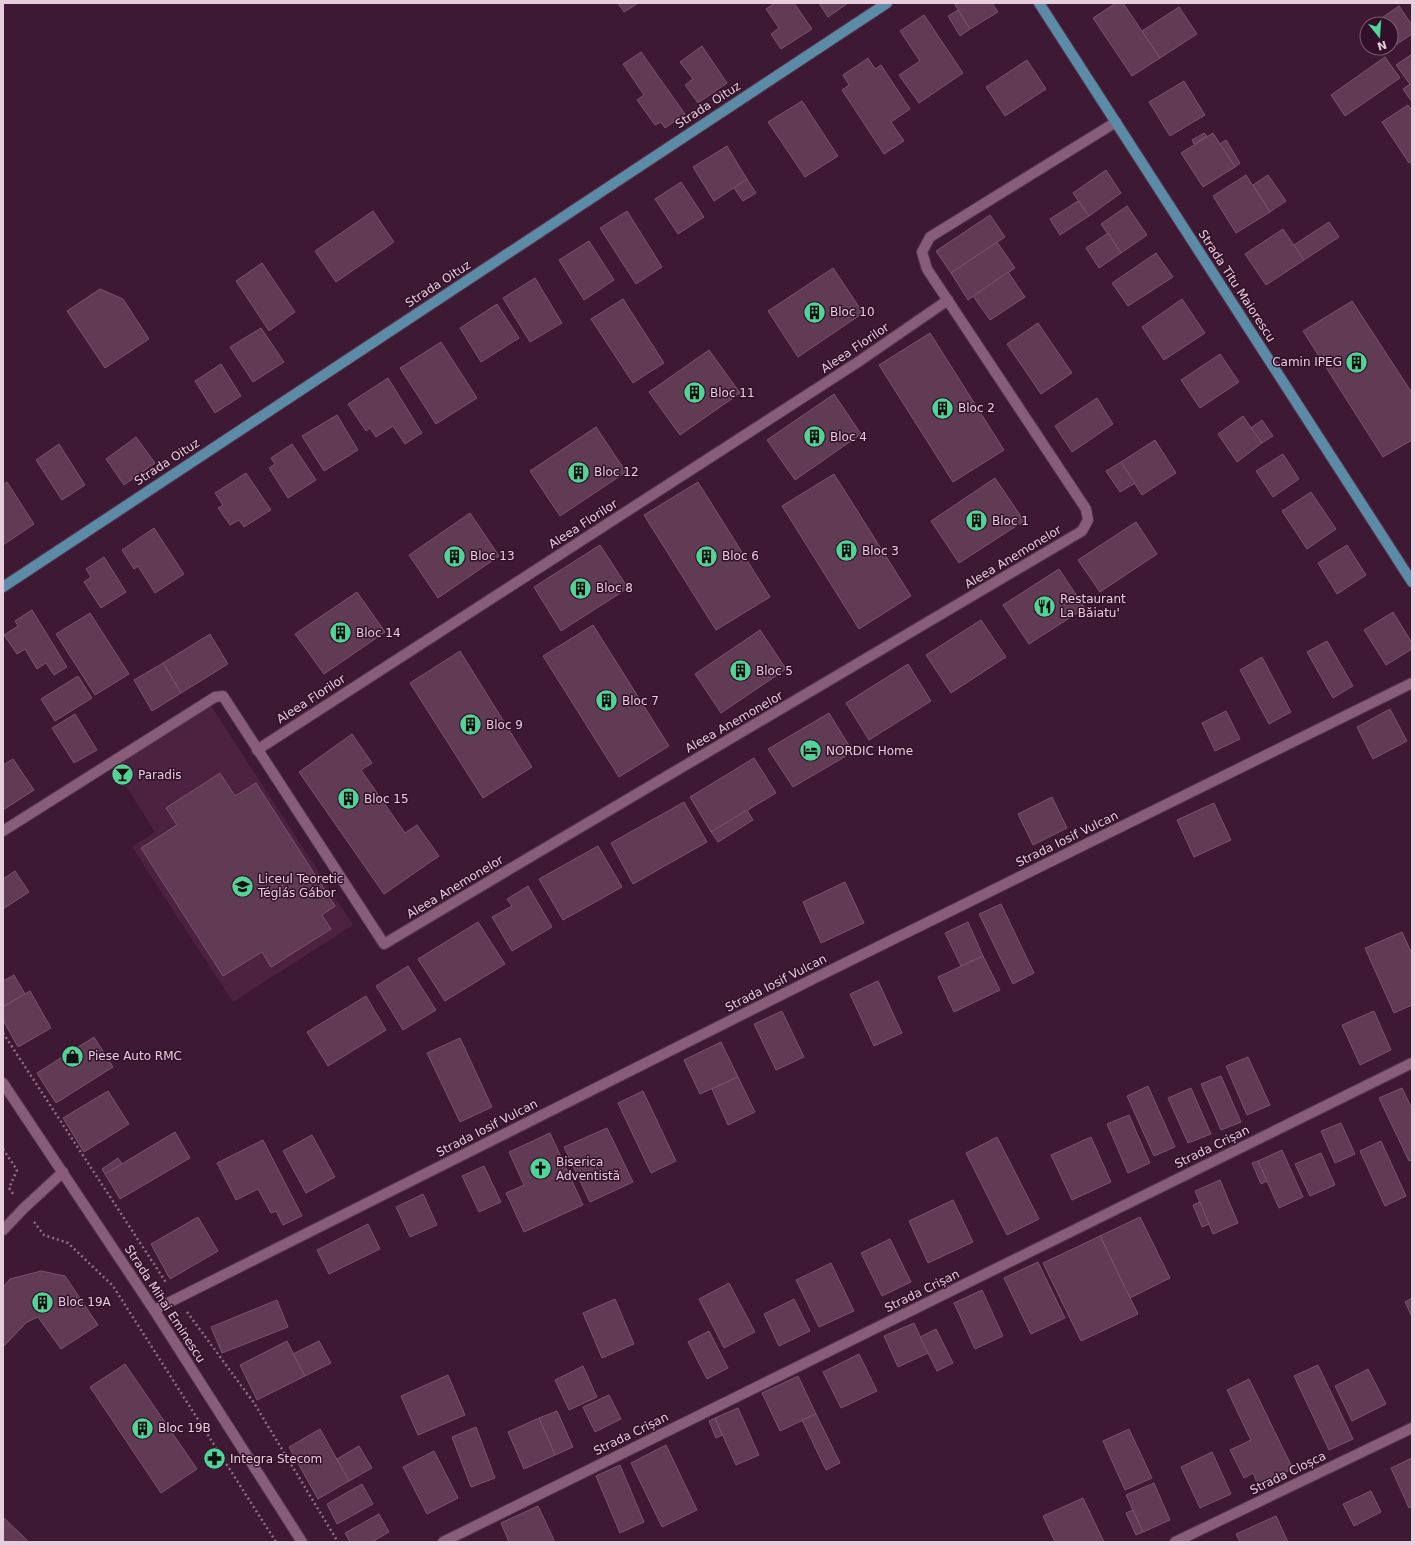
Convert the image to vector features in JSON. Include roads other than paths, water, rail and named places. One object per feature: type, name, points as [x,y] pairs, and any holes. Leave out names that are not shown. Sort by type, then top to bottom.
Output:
[{"type":"main road","name":"Strada Oituz","points":[[3,586],[887,3]]},
{"type":"main road","name":"Strada Titu Maiorescu","points":[[1039,3],[1412,582]]},
{"type":"street","points":[[948,300],[927,269],[922,252],[930,237],[1116,122]]},
{"type":"street","name":"Aleea Florilor","points":[[257,750],[858,362],[948,300]]},
{"type":"street","name":"Aleea Anemonelor","points":[[257,750],[384,944],[1082,531],[1088,520],[1086,509],[948,300]]},
{"type":"street","name":"Strada Iosif Vulcan","points":[[154,1310],[823,974],[1412,683]]},
{"type":"street","points":[[3,831],[215,697],[223,696],[227,700],[257,750]]},
{"type":"street","name":"Strada Crișan","points":[[443,1542],[1412,1063]]},
{"type":"street","name":"Strada Mihai Eminescu","points":[[3,1083],[154,1310],[302,1542]]},
{"type":"street","points":[[3,1230],[24,1208],[63,1172]]},
{"type":"street","name":"Strada Cloșca","points":[[1174,1542],[1412,1428]]},
{"type":"place","name":"Bloc 10","points":[[815,312]]},
{"type":"place","name":"Camin IPEG","points":[[1357,362]]},
{"type":"place","name":"Bloc 11","points":[[695,393]]},
{"type":"place","name":"Bloc 2","points":[[942,408]]},
{"type":"place","name":"Bloc 4","points":[[814,437]]},
{"type":"place","name":"Bloc 12","points":[[578,472]]},
{"type":"place","name":"Bloc 1","points":[[977,521]]},
{"type":"place","name":"Bloc 3","points":[[846,551]]},
{"type":"place","name":"Bloc 13","points":[[454,556]]},
{"type":"place","name":"Bloc 6","points":[[707,556]]},
{"type":"place","name":"Bloc 8","points":[[581,588]]},
{"type":"place","name":"Restaurant La Băiatu'","points":[[1044,606]]},
{"type":"place","name":"Bloc 14","points":[[340,633]]},
{"type":"place","name":"Bloc 5","points":[[741,671]]},
{"type":"place","name":"Bloc 7","points":[[606,701]]},
{"type":"place","name":"Bloc 9","points":[[471,725]]},
{"type":"place","name":"NORDIC Home","points":[[811,751]]},
{"type":"place","name":"Paradis","points":[[123,775]]},
{"type":"place","name":"Bloc 15","points":[[349,799]]},
{"type":"place","name":"Liceul Teoretic Téglás Gábor","points":[[243,886]]},
{"type":"place","name":"Piese Auto RMC","points":[[73,1056]]},
{"type":"place","name":"Biserica Adventistă","points":[[541,1169]]},
{"type":"place","name":"Bloc 19A","points":[[43,1302]]},
{"type":"place","name":"Bloc 19B","points":[[143,1428]]},
{"type":"place","name":"Integra Stecom","points":[[215,1459]]}]
